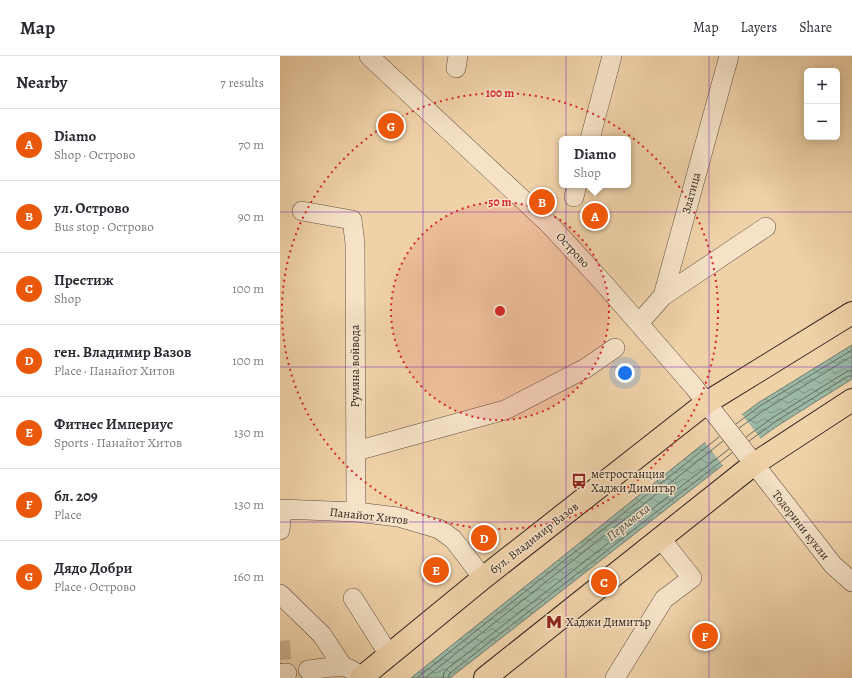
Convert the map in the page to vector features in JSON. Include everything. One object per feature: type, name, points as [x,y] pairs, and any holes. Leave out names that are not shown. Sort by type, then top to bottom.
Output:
[{"type":"main road","name":"бул. Владимир Вазов","points":[[360,678],[483,578],[706,403],[852,313]]},
{"type":"main road","points":[[485,678],[661,539],[750,459],[852,400]]},
{"type":"street","name":"Острово","points":[[369,56],[550,225],[639,323],[694,387],[750,459]]},
{"type":"street","points":[[591,136],[612,56]]},
{"type":"street","name":"Златица","points":[[639,323],[663,296],[729,56]]},
{"type":"street","name":"Румяна войвода","points":[[302,211],[352,220],[355,243],[356,512]]},
{"type":"street","points":[[663,296],[766,227]]},
{"type":"street","points":[[356,450],[505,410],[586,368],[615,348]]},
{"type":"street","name":"Тодорини кукли","points":[[750,459],[833,565],[852,582]]},
{"type":"street","points":[[280,530],[281,510]]},
{"type":"street","name":"Панайот Хитов","points":[[281,510],[356,512],[398,517],[439,529],[453,539],[483,578]]},
{"type":"street","points":[[615,678],[664,599],[692,578],[661,539]]},
{"type":"street","points":[[280,594],[322,635],[343,667]]},
{"type":"street","points":[[353,598],[389,655]]},
{"type":"street","points":[[308,670],[343,667],[351,669],[360,678]]},
{"type":"water","name":"Перловска","points":[[852,345],[852,379],[777,426],[719,468],[450,678],[411,678],[703,444],[758,403]]},
{"type":"pier","points":[[741,413],[761,439],[724,467],[704,441]]},
{"type":"tunnel","points":[[280,641],[283,669]]},
{"type":"place","name":"Дядо Добри","points":[[391,126]]},
{"type":"place","name":"ул. Острово","points":[[542,202]]},
{"type":"place","name":"Diamo","points":[[595,216]]},
{"type":"place","name":"метростанция Хаджи Димитър","points":[[579,481]]},
{"type":"place","name":"ген. Владимир Вазов","points":[[484,538]]},
{"type":"place","name":"Фитнес Империус","points":[[436,570]]},
{"type":"place","name":"Престиж","points":[[604,582]]},
{"type":"place","name":"Хаджи Димитър","points":[[554,622]]},
{"type":"place","name":"бл. 209","points":[[705,636]]}]
